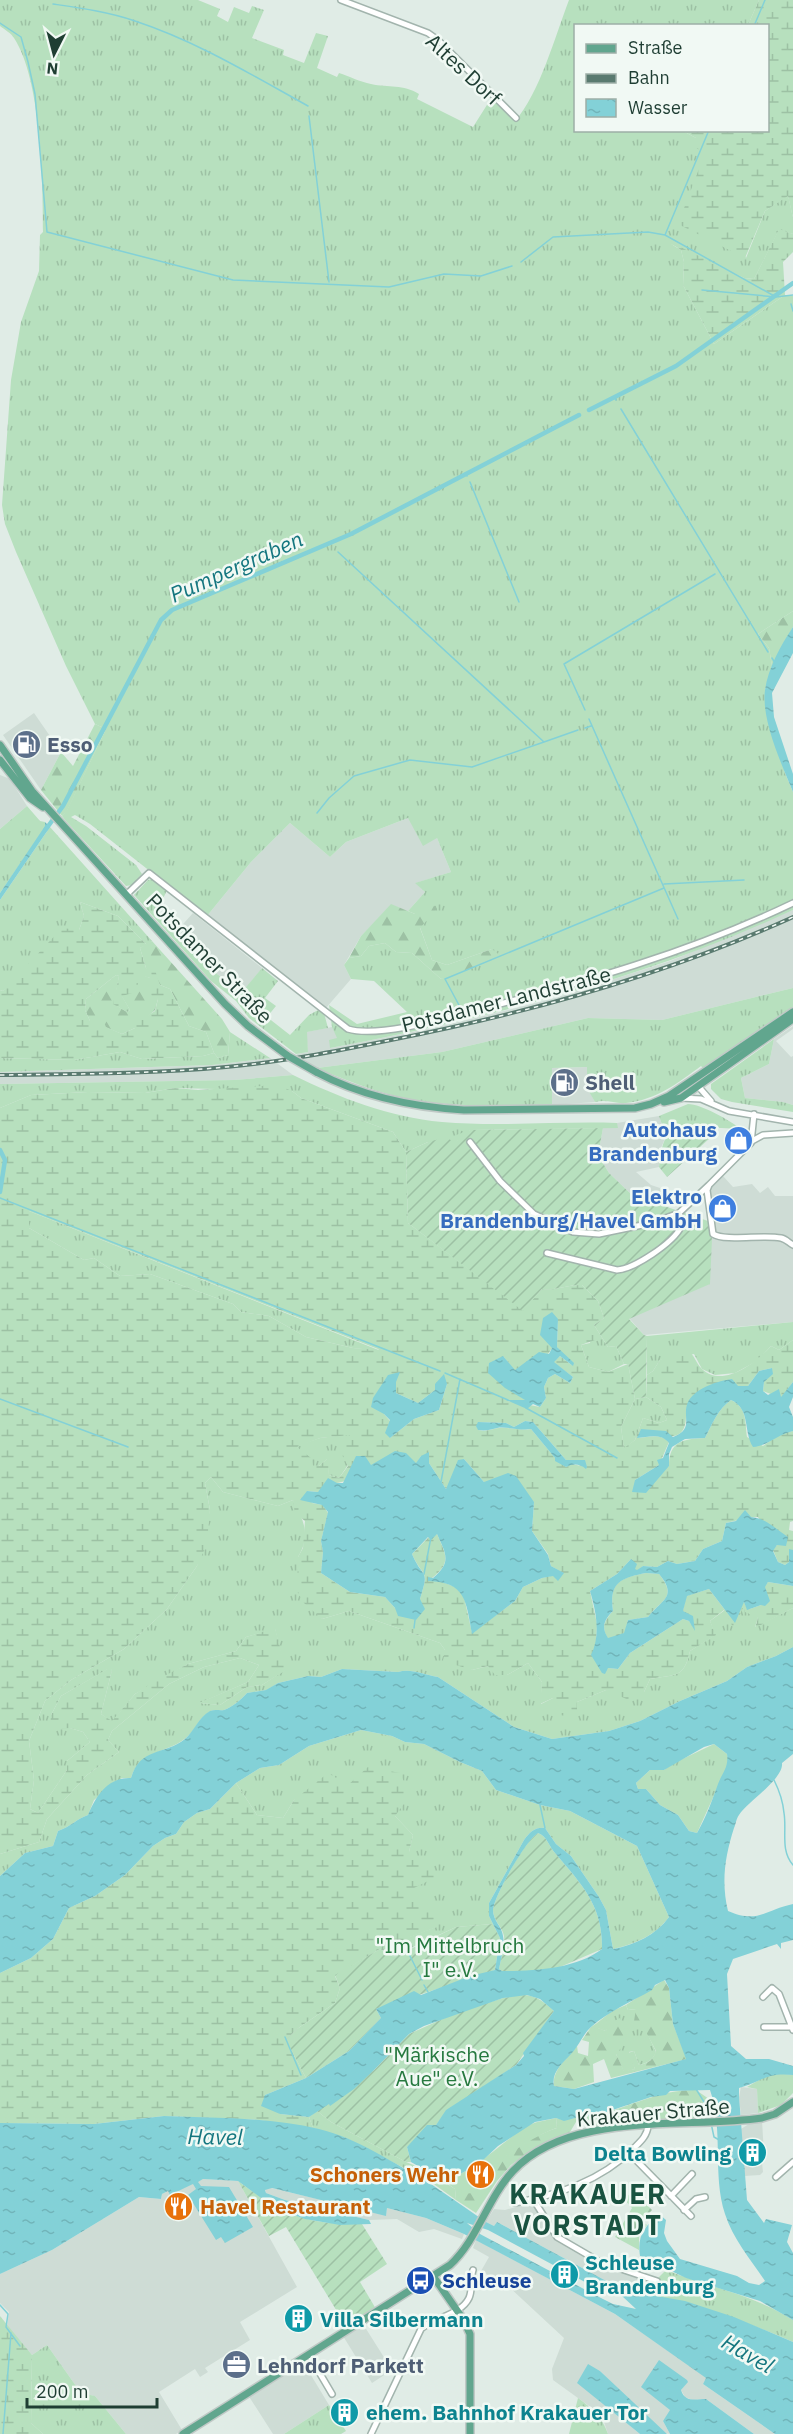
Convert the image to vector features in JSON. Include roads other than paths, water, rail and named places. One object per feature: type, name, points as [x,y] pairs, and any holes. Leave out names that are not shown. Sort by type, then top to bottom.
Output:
[{"type":"main road","name":"Potsdamer Straße","points":[[0,749],[58,820],[225,1004],[248,1026],[288,1056],[316,1072],[378,1098],[436,1108],[620,1109],[653,1104],[681,1098],[793,1019]]},
{"type":"main road","name":"Potsdamer Straße","points":[[0,760],[30,798],[53,814]]},
{"type":"main road","name":"Potsdamer Straße","points":[[653,1104],[669,1096],[793,1012]]},
{"type":"main road","points":[[693,1080],[698,1086]]},
{"type":"main road","name":"Krakauer Straße","points":[[183,2434],[450,2265],[465,2248],[498,2187],[515,2169],[548,2145],[584,2132],[746,2120],[768,2116],[793,2103]]},
{"type":"main road","points":[[433,2276],[470,2334],[470,2434]]},
{"type":"street","name":"Altes Dorf","points":[[340,0],[428,33],[438,40],[516,118]]},
{"type":"street","name":"Potsdamer Landstraße","points":[[126,895],[149,873],[348,1029],[365,1032],[436,1021],[587,981],[762,918],[793,903]]},
{"type":"street","points":[[698,1086],[713,1104]]},
{"type":"street","points":[[681,1098],[701,1099],[729,1111],[793,1122]]},
{"type":"street","points":[[752,1141],[754,1114]]},
{"type":"street","points":[[470,1143],[513,1195],[542,1219],[565,1229],[600,1234],[628,1230],[679,1213],[745,1151],[752,1141],[763,1136],[793,1133]]},
{"type":"street","points":[[709,1185],[708,1198],[715,1236],[782,1238],[793,1245]]},
{"type":"street","points":[[547,1253],[617,1270],[626,1269],[661,1248],[674,1235],[681,1225],[679,1213]]},
{"type":"street","points":[[763,1997],[772,1988],[779,1994],[793,2029],[764,2027]]},
{"type":"street","points":[[515,2203],[533,2199],[608,2171],[647,2134],[648,2126]]},
{"type":"street","points":[[629,2153],[691,2216]]},
{"type":"street","points":[[776,2177],[793,2162]]},
{"type":"street","points":[[671,2196],[692,2174]]},
{"type":"street","points":[[684,2210],[696,2199],[705,2197]]},
{"type":"street","points":[[533,2199],[557,2237],[600,2262],[657,2281]]},
{"type":"street","points":[[371,2434],[421,2329],[425,2324],[456,2310],[468,2299],[473,2270]]},
{"type":"street","points":[[309,2355],[332,2394]]},
{"type":"water","points":[[793,627],[793,653],[772,693],[774,717],[793,774],[793,792],[769,728],[765,690],[772,665]]},
{"type":"water","points":[[45,822],[50,827],[0,900],[0,893],[45,826]]},
{"type":"water","points":[[552,1312],[558,1319],[557,1347],[574,1363],[573,1366],[560,1356],[554,1362],[573,1377],[570,1383],[555,1374],[548,1378],[544,1387],[546,1398],[540,1407],[533,1404],[527,1409],[506,1400],[525,1400],[505,1388],[488,1373],[489,1363],[503,1356],[515,1370],[539,1352],[549,1354],[552,1348],[540,1335],[543,1318]]},
{"type":"water","points":[[772,1368],[773,1374],[764,1382],[763,1391],[768,1395],[779,1389],[781,1397],[793,1382],[793,1397],[789,1407],[793,1417],[793,1431],[753,1447],[744,1415],[737,1404],[731,1400],[719,1412],[705,1438],[685,1439],[672,1447],[669,1454],[669,1466],[646,1493],[632,1492],[635,1480],[659,1465],[657,1460],[663,1458],[669,1443],[659,1437],[637,1438],[641,1429],[666,1431],[673,1437],[684,1430],[689,1400],[703,1388],[732,1379],[738,1386],[748,1386],[759,1371]]},
{"type":"water","points":[[400,1372],[396,1382],[396,1393],[418,1403],[435,1390],[435,1384],[444,1374],[447,1384],[439,1410],[414,1419],[390,1438],[385,1433],[390,1420],[371,1407],[373,1398],[388,1375]]},
{"type":"water","points":[[525,1421],[533,1422],[566,1460],[585,1460],[586,1469],[577,1465],[566,1467],[555,1461],[531,1429],[478,1430],[476,1426],[478,1422],[506,1423],[514,1427]]},
{"type":"water","points":[[395,1451],[406,1453],[416,1463],[421,1456],[429,1452],[429,1463],[446,1489],[458,1460],[464,1459],[484,1482],[508,1473],[516,1476],[534,1502],[532,1531],[548,1555],[551,1566],[564,1573],[558,1581],[553,1576],[542,1578],[523,1587],[515,1601],[472,1634],[462,1595],[450,1585],[428,1581],[428,1577],[433,1578],[443,1567],[446,1558],[437,1534],[431,1540],[428,1537],[412,1554],[425,1578],[420,1599],[425,1609],[416,1620],[398,1616],[395,1608],[385,1597],[350,1592],[321,1573],[323,1552],[321,1541],[328,1512],[322,1505],[300,1500],[307,1491],[318,1492],[328,1478],[337,1483],[343,1483],[356,1456],[365,1456],[371,1465]]},
{"type":"water","points":[[745,1510],[751,1517],[766,1522],[788,1537],[786,1546],[777,1545],[773,1551],[778,1562],[785,1565],[789,1562],[789,1549],[793,1550],[793,1586],[768,1582],[765,1587],[770,1601],[765,1606],[761,1605],[747,1610],[744,1602],[735,1623],[709,1589],[687,1596],[683,1611],[693,1616],[695,1631],[689,1621],[683,1619],[630,1653],[618,1669],[608,1668],[605,1674],[602,1673],[591,1655],[597,1631],[590,1591],[617,1574],[631,1559],[637,1564],[635,1569],[637,1570],[643,1566],[657,1567],[668,1561],[677,1564],[695,1561],[703,1549],[722,1541],[726,1523],[736,1521]],"holes":[[[646,1573],[659,1574],[665,1582],[668,1593],[663,1602],[648,1617],[628,1620],[624,1633],[608,1638],[604,1624],[613,1611],[613,1594],[618,1583],[629,1577]]]},
{"type":"water","points":[[793,1647],[793,1754],[782,1763],[772,1783],[738,1817],[728,1849],[724,1879],[728,1911],[738,1915],[761,1915],[793,1904],[793,1940],[781,1943],[781,1949],[777,1944],[733,1959],[727,1974],[731,2046],[746,2059],[769,2059],[793,2066],[793,2075],[770,2076],[739,2088],[739,2096],[747,2200],[764,2223],[766,2219],[792,2225],[787,2242],[793,2253],[793,2320],[760,2301],[686,2278],[640,2256],[643,2232],[659,2214],[666,2220],[664,2233],[667,2241],[680,2259],[737,2276],[749,2283],[759,2285],[765,2281],[737,2241],[725,2214],[719,2183],[716,2121],[710,2090],[670,2091],[666,2095],[651,2097],[598,2115],[564,2121],[556,2118],[535,2122],[498,2146],[481,2162],[450,2180],[434,2177],[411,2162],[407,2147],[427,2125],[436,2125],[446,2110],[516,2065],[524,2056],[523,2053],[554,2011],[540,1999],[527,1995],[503,1998],[424,2026],[409,2034],[354,2089],[309,2117],[280,2114],[261,2106],[265,2095],[306,2078],[349,2051],[381,2018],[376,2009],[414,1991],[421,1995],[470,1976],[495,1970],[500,1938],[489,1916],[489,1903],[524,1840],[536,1829],[545,1828],[556,1844],[571,1856],[599,1897],[606,1910],[613,1949],[644,1938],[658,1929],[669,1917],[637,1846],[570,1811],[540,1805],[496,1790],[482,1771],[424,1744],[405,1742],[392,1736],[361,1730],[309,1746],[279,1765],[260,1768],[236,1783],[210,1809],[197,1813],[184,1822],[176,1834],[153,1846],[125,1875],[95,1896],[69,1908],[53,1939],[31,1958],[0,1973],[0,1876],[25,1853],[53,1846],[58,1831],[88,1815],[104,1789],[116,1781],[131,1778],[140,1761],[185,1739],[206,1714],[212,1710],[227,1709],[247,1693],[266,1690],[278,1683],[308,1676],[321,1677],[342,1669],[413,1671],[438,1677],[514,1727],[552,1739],[609,1731],[640,1721],[727,1681],[747,1667]],"holes":[[[714,1744],[727,1754],[727,1763],[697,1833],[689,1831],[678,1815],[660,1805],[646,1789],[638,1789],[636,1783],[650,1770],[664,1770],[704,1747]],[[538,1833],[544,1837],[589,1896],[599,1920],[602,1949],[592,1956],[567,1965],[502,1971],[499,1969],[503,1936],[493,1910],[505,1881]],[[665,1980],[669,1988],[673,2024],[686,2059],[574,2089],[554,2086],[554,2076],[558,2068],[574,2051],[591,2027],[613,2011],[652,1990],[655,1985]]]},
{"type":"water","name":"Havel","points":[[164,2116],[242,2119],[300,2125],[348,2139],[431,2182],[486,2222],[494,2226],[497,2222],[623,2290],[685,2301],[734,2317],[793,2342],[793,2434],[775,2434],[703,2384],[706,2378],[615,2314],[464,2234],[426,2218],[387,2208],[386,2216],[272,2188],[265,2190],[266,2193],[285,2200],[369,2220],[371,2224],[340,2225],[305,2219],[275,2208],[238,2181],[203,2179],[198,2182],[201,2186],[229,2187],[253,2227],[225,2243],[221,2237],[216,2240],[188,2195],[196,2189],[193,2184],[170,2195],[168,2191],[162,2194],[161,2199],[139,2197],[52,2250],[0,2274],[0,2123],[94,2124]],"holes":[[[467,2223],[488,2230],[611,2296],[614,2293],[622,2296],[636,2309],[613,2304],[599,2297],[480,2234]]]},
{"type":"water","points":[[659,2360],[687,2380],[688,2382],[681,2390],[685,2397],[706,2399],[754,2434],[670,2434],[663,2421],[670,2410],[641,2387]]},
{"type":"water","points":[[588,2364],[600,2371],[667,2434],[640,2434],[577,2383]]},
{"type":"waterway","points":[[755,24],[765,0]]},
{"type":"waterway","points":[[53,4],[115,15],[158,29],[223,59],[308,106]]},
{"type":"waterway","points":[[0,23],[21,37],[28,62],[35,94],[47,232],[233,280],[389,287],[444,274],[481,276],[512,266]]},
{"type":"waterway","points":[[309,116],[329,282]]},
{"type":"waterway","points":[[665,235],[708,132]]},
{"type":"waterway","points":[[521,262],[553,237],[648,232],[665,235],[776,297]]},
{"type":"waterway","points":[[589,410],[676,366],[793,283]]},
{"type":"waterway","points":[[702,290],[776,297],[793,295]]},
{"type":"waterway","points":[[791,304],[793,311]]},
{"type":"waterway","points":[[621,409],[768,652]]},
{"type":"waterway","name":"Pumpergraben","points":[[46,829],[63,806],[161,620],[172,610],[351,534],[579,415]]},
{"type":"waterway","points":[[470,482],[519,602]]},
{"type":"waterway","points":[[338,552],[544,742],[578,730]]},
{"type":"waterway","points":[[585,710],[564,664],[715,574]]},
{"type":"waterway","points":[[772,658],[775,663]]},
{"type":"waterway","points":[[589,719],[678,919]]},
{"type":"waterway","points":[[585,728],[591,726]]},
{"type":"waterway","points":[[317,813],[329,798],[354,776],[410,760],[472,767],[544,742]]},
{"type":"waterway","points":[[664,884],[744,880]]},
{"type":"waterway","points":[[460,1007],[445,979],[664,888]]},
{"type":"waterway","name":"Pumpergraben","points":[[0,1150],[5,1160],[0,1192]]},
{"type":"waterway","points":[[0,1198],[440,1371]]},
{"type":"waterway","points":[[445,1373],[508,1400]]},
{"type":"waterway","points":[[441,1482],[460,1379]]},
{"type":"waterway","points":[[0,1399],[128,1447]]},
{"type":"waterway","points":[[526,1408],[617,1458]]},
{"type":"waterway","points":[[424,1574],[431,1537]]},
{"type":"waterway","points":[[414,1628],[415,1620]]},
{"type":"waterway","points":[[774,1780],[785,1820],[787,1853],[793,1865]]},
{"type":"waterway","points":[[540,1805],[545,1828]]},
{"type":"waterway","points":[[407,1950],[422,1980]]},
{"type":"waterway","points":[[424,1985],[428,1992]]},
{"type":"waterway","points":[[285,2037],[301,2075]]},
{"type":"waterway","points":[[696,2089],[709,2110],[710,2118]]},
{"type":"waterway","points":[[711,2123],[714,2137],[721,2141]]},
{"type":"waterway","points":[[0,2305],[8,2314],[6,2327],[20,2346]]},
{"type":"waterway","points":[[3,2434],[11,2333]]},
{"type":"railway","points":[[0,1075],[85,1074],[226,1067],[289,1059],[371,1044],[494,1018],[596,990],[696,957],[793,917]]},
{"type":"place","name":"Esso","points":[[26,744]]},
{"type":"place","name":"Shell","points":[[564,1082]]},
{"type":"place","name":"Autohaus Brandenburg","points":[[738,1141]]},
{"type":"place","name":"Elektro Brandenburg/Havel GmbH","points":[[723,1208]]},
{"type":"place","name":"Delta Bowling","points":[[752,2153]]},
{"type":"place","name":"Schoners Wehr","points":[[480,2174]]},
{"type":"place","name":"Havel Restaurant","points":[[179,2206]]},
{"type":"place","name":"Schleuse Brandenburg","points":[[564,2274]]},
{"type":"place","name":"Schleuse","points":[[421,2280]]},
{"type":"place","name":"Villa Silbermann","points":[[299,2319]]},
{"type":"place","name":"Lehndorf Parkett","points":[[236,2365]]},
{"type":"place","name":"ehem. Bahnhof Krakauer Tor","points":[[345,2412]]},
{"type":"district","name":"KRAKAUER VORSTADT","points":[[588,2208]]},
{"type":"park label","name":"\"Im Mittelbruch I\" e.V.","points":[[450,1957]]},
{"type":"park label","name":"\"Märkische Aue\" e.V.","points":[[437,2066]]}]
